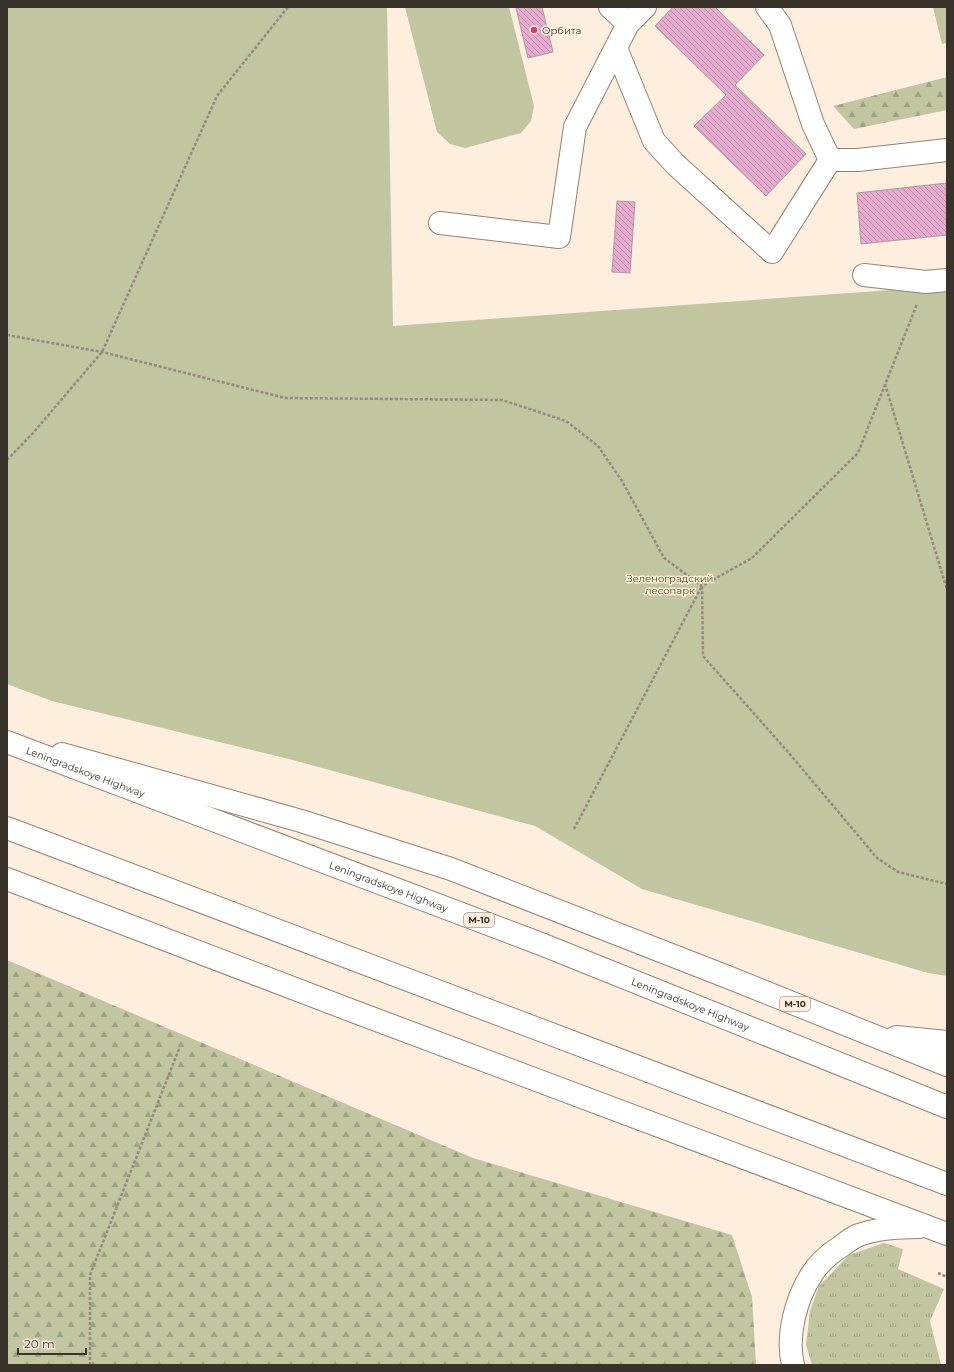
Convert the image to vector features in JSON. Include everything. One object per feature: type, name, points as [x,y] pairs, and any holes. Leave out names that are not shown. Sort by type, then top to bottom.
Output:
[{"type":"main road","points":[[610,7],[628,24]]},
{"type":"main road","points":[[440,223],[558,237],[575,127],[628,24],[645,7]]},
{"type":"main road","points":[[766,7],[780,25],[813,124],[830,160]]},
{"type":"main road","points":[[616,48],[654,141],[676,165],[772,252],[830,160]]},
{"type":"main road","points":[[830,160],[858,160],[947,150]]},
{"type":"main road","points":[[864,275],[926,282],[947,280]]},
{"type":"main road","name":"Leningradskoye Highway","points":[[7,738],[301,821],[451,870],[725,976],[947,1065]]},
{"type":"main road","name":"Leningradskoye Highway","points":[[7,742],[541,944],[947,1107]]},
{"type":"main road","points":[[7,828],[947,1184]]},
{"type":"main road","points":[[7,879],[365,1016],[939,1230]]},
{"type":"main road","points":[[865,1032],[947,1042]]},
{"type":"main road","points":[[793,1365],[790,1354],[791,1330],[796,1306],[812,1273],[832,1252],[857,1235],[889,1228],[939,1230]]},
{"type":"path","points":[[7,460],[33,433],[102,352],[216,96],[288,7]]},
{"type":"path","points":[[574,830],[702,586],[752,558],[858,453],[926,282]]},
{"type":"path","points":[[7,335],[102,352],[285,398],[502,400],[566,421],[598,446],[622,481],[664,558],[702,586]]},
{"type":"path","points":[[885,384],[947,590]]},
{"type":"path","points":[[702,586],[702,656],[788,752],[877,858],[898,872],[947,884]]},
{"type":"path","points":[[90,1365],[90,1275],[179,1049]]},
{"type":"path","points":[[938,1273],[947,1277]]},
{"type":"green space","name":"Зеленоградский лесопарк","points":[[7,7],[387,7],[393,326],[947,286],[947,976],[928,973],[642,889],[535,826],[289,759],[52,701],[7,684]]},
{"type":"green space","points":[[405,7],[509,7],[534,106],[531,121],[521,133],[465,148],[450,144],[437,132]]},
{"type":"green space","points":[[933,7],[947,7],[947,43],[942,44]]},
{"type":"green space","points":[[947,77],[947,110],[854,129],[833,106]]},
{"type":"green space","points":[[7,960],[473,1158],[732,1235],[752,1297],[756,1365],[7,1365]]},
{"type":"green space","points":[[884,1243],[903,1249],[898,1269],[944,1289],[930,1321],[941,1365],[812,1365],[806,1345],[810,1311],[819,1286],[849,1255]]},
{"type":"building","name":"Орбита","points":[[542,7],[553,52],[528,58],[516,8]]},
{"type":"building","points":[[673,7],[715,7],[764,55],[735,85],[806,154],[766,196],[694,126],[726,95],[655,26]]},
{"type":"building","points":[[947,183],[947,235],[861,244],[857,193]]},
{"type":"building","points":[[617,201],[635,202],[630,273],[612,272]]},
{"type":"place","name":"Орбита","points":[[534,30]]}]
